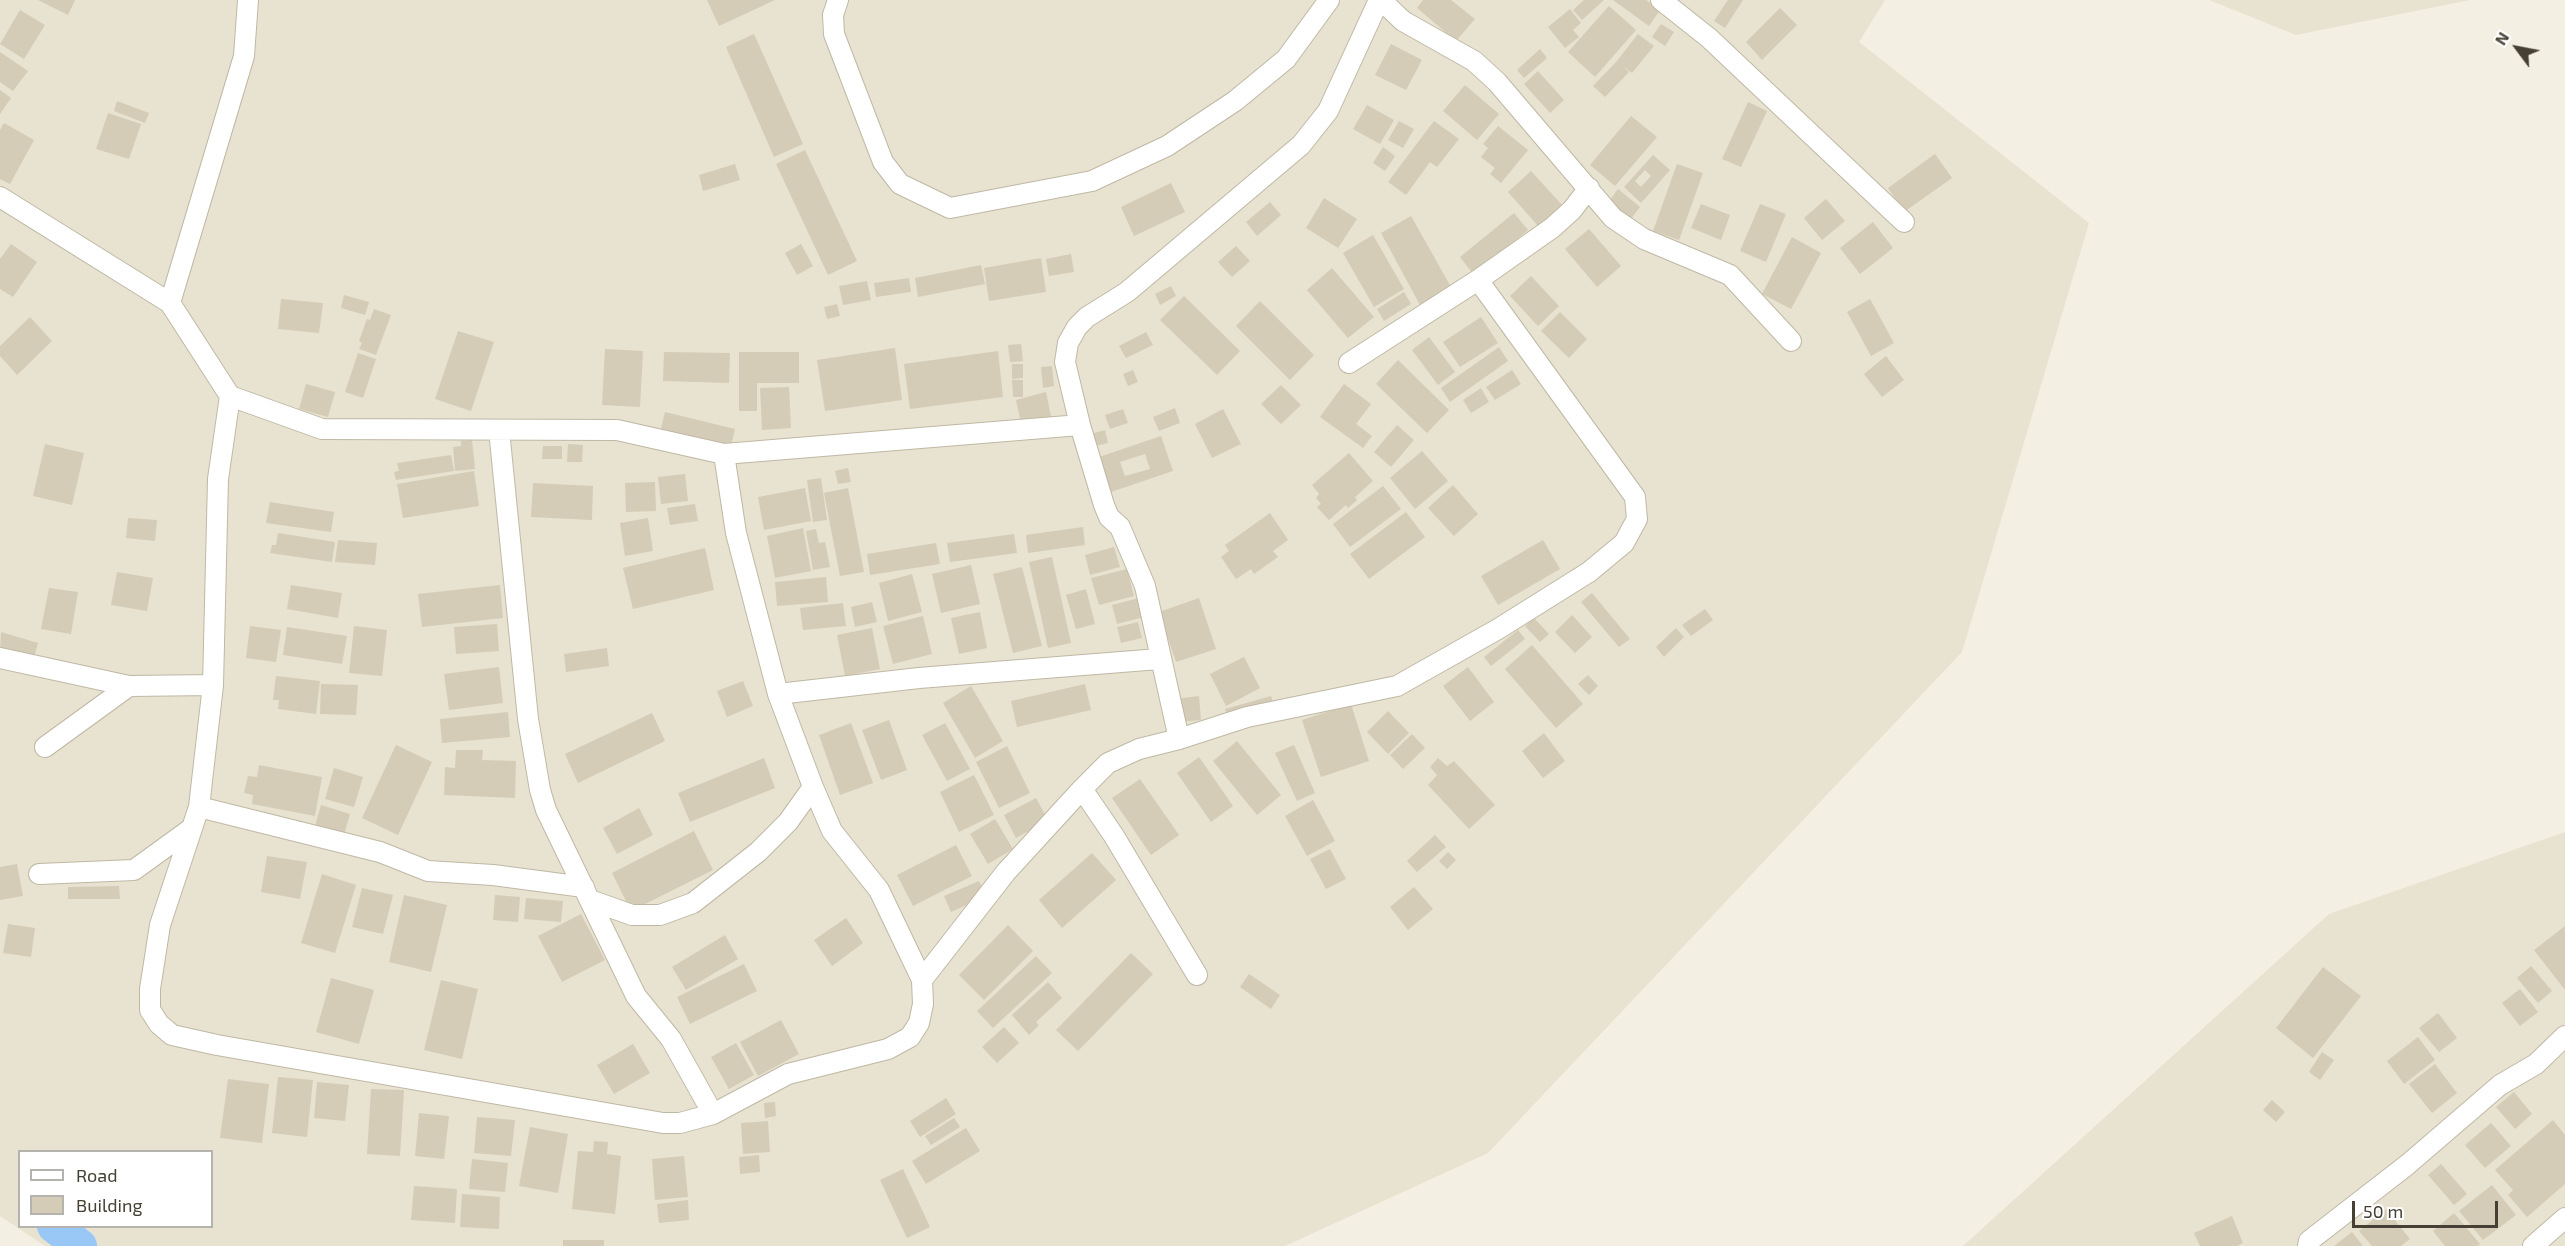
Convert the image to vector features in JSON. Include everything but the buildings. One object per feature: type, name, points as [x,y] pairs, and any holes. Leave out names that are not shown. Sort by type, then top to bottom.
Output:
[{"type":"street","points":[[170,303],[244,56],[248,0]]},
{"type":"street","points":[[838,0],[833,15],[834,34],[883,162],[900,184],[950,208],[1092,181],[1167,146],[1235,101],[1286,59],[1329,0]]},
{"type":"street","points":[[1179,740],[1159,659],[1145,586],[1120,527],[1109,517],[1104,506],[1080,425],[1065,362],[1068,343],[1077,327],[1087,317],[1127,292],[1301,146],[1328,111],[1380,0],[1403,21],[1474,61],[1497,82],[1613,218],[1644,239],[1731,275],[1791,341]]},
{"type":"street","points":[[1661,0],[1709,38],[1904,222]]},
{"type":"street","points":[[1349,363],[1478,280],[1552,228],[1572,210],[1589,188]]},
{"type":"street","points":[[0,197],[170,303],[230,396],[322,429],[617,430],[724,454],[1080,425]]},
{"type":"street","points":[[922,980],[1006,872],[1108,763],[1139,749],[1179,740],[1247,717],[1397,686],[1498,629],[1589,572],[1624,543],[1637,519],[1635,497],[1478,280]]},
{"type":"street","points":[[230,396],[218,479],[213,685],[199,807],[160,925],[150,989],[150,1010],[159,1024],[172,1035],[217,1045],[663,1123],[680,1123],[713,1114],[788,1074],[888,1049],[910,1037],[919,1023],[923,1004],[922,980],[879,890],[832,831],[778,694],[736,533],[724,454]]},
{"type":"street","points":[[499,430],[528,718],[540,790],[546,810],[636,996],[671,1039],[713,1114]]},
{"type":"street","points":[[0,658],[129,686],[213,685]]},
{"type":"street","points":[[778,694],[919,678],[1159,659]]},
{"type":"street","points":[[45,747],[129,686]]},
{"type":"street","points":[[199,807],[380,852],[428,871],[493,875],[587,893],[632,915],[660,915],[693,903],[759,852],[788,822],[813,787]]},
{"type":"street","points":[[1082,789],[1114,836],[1197,975]]},
{"type":"street","points":[[39,874],[134,870],[192,828]]},
{"type":"street","points":[[2308,1246],[2309,1241],[2407,1165],[2500,1085],[2536,1064],[2565,1036]]},
{"type":"street","points":[[2533,1246],[2565,1218]]},
{"type":"shaded area","points":[[0,0],[1885,0],[1859,42],[2089,223],[1962,652],[1488,1153],[1285,1246],[45,1246],[0,1216]]},
{"type":"shaded area","points":[[2209,0],[2470,0],[2296,35]]},
{"type":"shaded area","points":[[2565,832],[2565,1246],[1963,1246],[2329,914]]},
{"type":"waterway","points":[[57,1228],[80,1246]]}]
